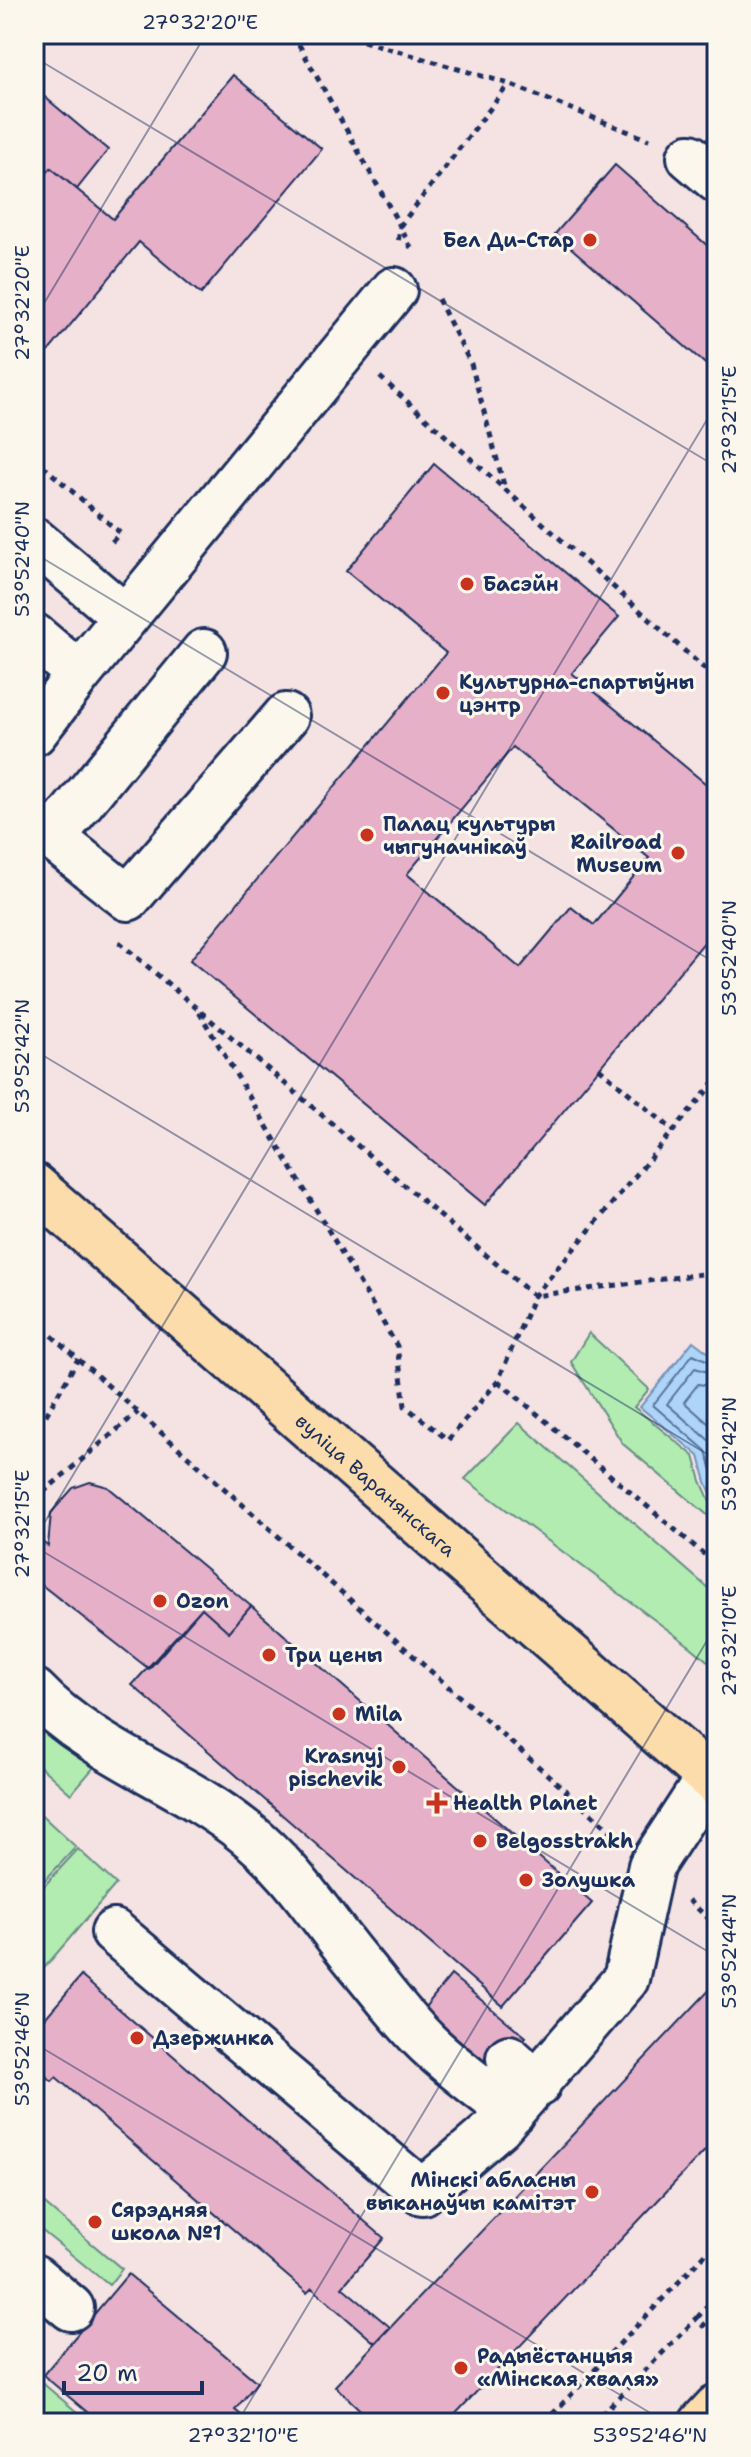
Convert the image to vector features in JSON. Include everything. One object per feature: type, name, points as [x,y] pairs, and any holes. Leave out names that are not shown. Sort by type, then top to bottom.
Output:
[{"type":"main road","name":"вуліца Варанянскага","points":[[34,1186],[713,1780]]},
{"type":"main road","points":[[702,2423],[717,2407]]},
{"type":"lane","points":[[34,733],[346,346],[414,280]]},
{"type":"lane","points":[[34,540],[125,617]]},
{"type":"lane","points":[[34,636],[79,674]]},
{"type":"lane","points":[[204,652],[43,831],[128,898],[286,716]]},
{"type":"lane","points":[[34,1691],[82,1733],[244,1830],[281,1864],[314,1902],[353,1956],[426,2042],[519,2085]]},
{"type":"lane","points":[[114,1932],[422,2192],[499,2126],[519,2085],[626,1979],[651,1866],[713,1780]]},
{"type":"lane","points":[[34,2277],[71,2308]]},
{"type":"path","points":[[293,34],[400,226],[414,280],[471,364],[506,492]]},
{"type":"path","points":[[340,34],[509,84],[704,168]]},
{"type":"path","points":[[400,226],[509,84]]},
{"type":"path","points":[[400,226],[414,280]]},
{"type":"path","points":[[346,346],[717,680]]},
{"type":"path","points":[[118,941],[534,1296],[717,1272]]},
{"type":"path","points":[[199,1012],[397,1346],[405,1406],[448,1440],[498,1381],[534,1296],[717,1079]]},
{"type":"path","points":[[599,1068],[674,1131]]},
{"type":"path","points":[[34,1320],[717,1926]]},
{"type":"path","points":[[34,1436],[78,1359]]},
{"type":"path","points":[[498,1381],[717,1565]]},
{"type":"path","points":[[34,1500],[138,1412]]},
{"type":"path","points":[[544,2423],[717,2242]]},
{"type":"path","points":[[593,2423],[717,2295]]},
{"type":"path","points":[[697,2318],[703,2326],[717,2312]]},
{"type":"green space","points":[[589,1333],[649,1389],[634,1407],[694,1456],[717,1523],[623,1444],[571,1362]]},
{"type":"green space","points":[[519,1423],[717,1596],[717,1669],[465,1479]]},
{"type":"green space","points":[[34,1709],[101,1759],[71,1794],[34,1761]]},
{"type":"green space","points":[[34,1808],[76,1847],[34,1892]]},
{"type":"green space","points":[[78,1849],[116,1884],[34,1980],[34,1897]]},
{"type":"green space","points":[[34,2195],[122,2269],[109,2285],[40,2229],[34,2235]]},
{"type":"green space","points":[[34,2376],[90,2423],[34,2423]]},
{"type":"water","points":[[693,1341],[717,1359],[717,1507],[699,1456],[640,1407]]},
{"type":"building","points":[[233,75],[322,149],[201,294],[139,242],[34,369],[34,188],[51,168],[113,219]]},
{"type":"building","points":[[34,88],[108,150],[77,189],[51,168],[34,188]]},
{"type":"building","points":[[615,165],[717,254],[717,374],[555,234]]},
{"type":"building","name":"Палац культуры чыгуначнікаў","points":[[434,464],[619,617],[572,673],[717,793],[717,927],[485,1205],[190,960],[446,653],[346,571]],"holes":[[[513,747],[649,858],[594,925],[571,907],[520,968],[407,874]]]},
{"type":"building","points":[[90,1482],[108,1487],[251,1606],[229,1632],[202,1608],[149,1669],[34,1579],[34,1537],[48,1546],[51,1513],[73,1488]]},
{"type":"building","points":[[251,1606],[592,1903],[503,2006],[132,1685],[202,1608],[229,1632]]},
{"type":"building","points":[[451,1975],[526,2037],[495,2074],[421,2012]]},
{"type":"building","points":[[81,1976],[384,2238],[342,2287],[390,2327],[375,2343],[312,2288],[307,2293],[56,2077],[52,2081],[34,2066],[34,2031]]},
{"type":"building","name":"Мінскі абласны выканаўчы камітэт","points":[[717,1982],[717,2138],[447,2423],[374,2423],[335,2386]]},
{"type":"building","points":[[128,2274],[257,2382],[235,2410],[251,2423],[100,2423],[43,2375]]},
{"type":"place","name":"Бел Ди-Стар","points":[[590,240]]},
{"type":"place","name":"Басэйн","points":[[467,584]]},
{"type":"place","name":"Культурна-спартыўны цэнтр","points":[[443,693]]},
{"type":"place","name":"Палац культуры чыгуначнікаў","points":[[367,835]]},
{"type":"place","name":"Railroad Museum","points":[[678,853]]},
{"type":"place","name":"Ozon","points":[[160,1601]]},
{"type":"place","name":"Три цены","points":[[269,1655]]},
{"type":"place","name":"Mila","points":[[339,1714]]},
{"type":"place","name":"Krasnyj pischevik","points":[[399,1767]]},
{"type":"place","name":"Health Planet","points":[[437,1803]]},
{"type":"place","name":"Belgosstrakh","points":[[480,1841]]},
{"type":"place","name":"Золушка","points":[[526,1880]]},
{"type":"place","name":"Дзержинка","points":[[137,2038]]},
{"type":"place","name":"Мінскі абласны выканаўчы камітэт","points":[[592,2192]]},
{"type":"place","name":"Сярэдняя школа №1","points":[[95,2222]]},
{"type":"place","name":"Радыёстанцыя «Мінская хваля»","points":[[461,2368]]}]
